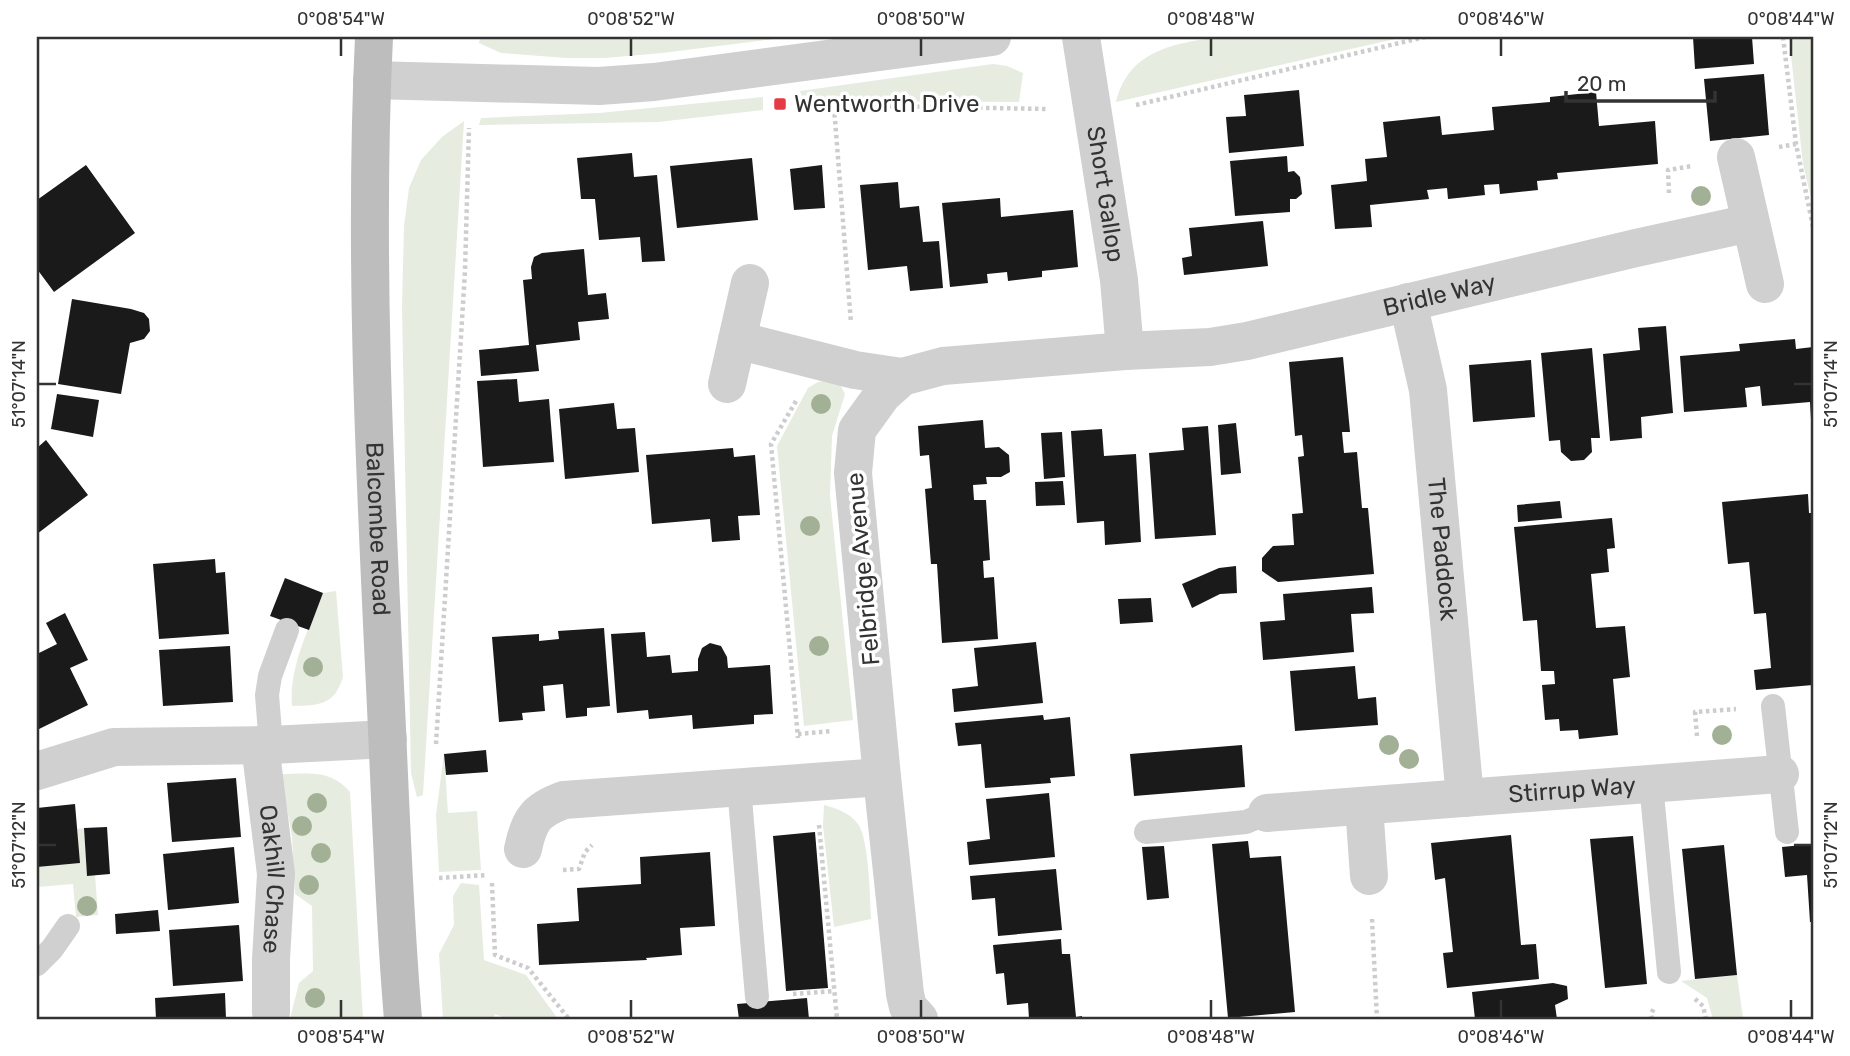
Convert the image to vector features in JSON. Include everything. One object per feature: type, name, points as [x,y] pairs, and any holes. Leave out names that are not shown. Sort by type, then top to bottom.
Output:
[{"type":"main road","name":"Balcombe Road","points":[[374,37],[370,259],[373,406],[394,884],[403,1019]]},
{"type":"street","points":[[372,80],[599,86],[654,82],[992,37]]},
{"type":"street","name":"Short Gallop","points":[[1081,37],[1119,280],[1125,351]]},
{"type":"street","points":[[1735,157],[1765,284]]},
{"type":"street","name":"Bridle Way","points":[[1125,351],[1210,347],[1247,341],[1750,223]]},
{"type":"street","points":[[727,384],[750,283]]},
{"type":"street","name":"The Paddock","points":[[1408,302],[1428,390],[1465,798]]},
{"type":"street","points":[[737,341],[855,369],[902,377],[943,366],[1125,351]]},
{"type":"street","name":"Felbridge Avenue","points":[[902,377],[868,412],[857,430],[853,473],[905,994],[908,1007],[919,1019]]},
{"type":"street","points":[[37,771],[114,747],[266,745],[388,739]]},
{"type":"street","name":"Oakhill Chase","points":[[266,745],[276,874],[271,1012]]},
{"type":"street","name":"Stirrup Way","points":[[1267,813],[1780,774]]},
{"type":"street","points":[[523,849],[526,832],[534,817],[549,805],[564,800],[882,777]]},
{"type":"street","points":[[1364,806],[1369,876]]},
{"type":"lane","points":[[266,745],[270,676],[287,630]]},
{"type":"lane","points":[[1773,705],[1787,832]]},
{"type":"lane","points":[[1651,784],[1669,972]]},
{"type":"lane","points":[[739,787],[757,997]]},
{"type":"lane","points":[[1146,832],[1246,822],[1267,813]]},
{"type":"lane","points":[[37,964],[52,949],[68,926]]},
{"type":"path","points":[[821,108],[880,106],[1093,110],[1135,105],[1425,37]]},
{"type":"path","points":[[1783,37],[1796,144],[1813,227]]},
{"type":"path","points":[[435,755],[465,271],[471,82]]},
{"type":"path","points":[[834,107],[855,369]]},
{"type":"path","points":[[469,131],[482,131]]},
{"type":"path","points":[[818,360],[771,444],[803,781],[819,803],[837,1019]]},
{"type":"path","points":[[394,884],[429,878],[491,875],[495,955],[528,968],[569,1019]]},
{"type":"path","points":[[1369,876],[1377,1019]]},
{"type":"path","points":[[796,993],[834,991]]},
{"type":"shaded area","points":[[480,37],[791,37],[662,53],[566,58],[501,53],[479,43]]},
{"type":"shaded area","points":[[1221,37],[1404,37],[1116,102],[1131,71],[1143,60],[1171,46]]},
{"type":"shaded area","points":[[1789,37],[1813,37],[1813,206],[1803,164]]},
{"type":"shaded area","points":[[993,64],[1007,66],[1023,73],[1019,102],[845,101],[805,105],[800,91]]},
{"type":"shaded area","points":[[763,97],[763,110],[658,122],[479,125],[481,118],[599,113]]},
{"type":"shaded area","points":[[464,121],[423,795],[417,797],[411,773],[402,306],[404,226],[409,188],[421,160],[442,137]]},
{"type":"shaded area","points":[[830,380],[840,384],[845,394],[832,436],[830,496],[853,720],[804,726],[777,446],[808,388],[818,382]]},
{"type":"shaded area","points":[[336,591],[343,677],[330,699],[318,704],[292,706],[294,677],[306,634],[323,593]]},
{"type":"shaded area","points":[[444,754],[448,813],[477,811],[481,870],[439,872],[436,815]]},
{"type":"shaded area","points":[[281,774],[327,776],[335,779],[350,792],[363,1019],[290,1019],[299,983],[313,971],[312,906],[295,894],[292,837]]},
{"type":"shaded area","points":[[824,805],[847,814],[855,820],[862,832],[868,869],[871,919],[834,927],[823,826]]},
{"type":"shaded area","points":[[84,828],[87,875],[95,875],[98,915],[76,917],[73,884],[37,887],[37,867],[80,863],[77,829]]},
{"type":"shaded area","points":[[461,883],[479,885],[484,960],[526,975],[558,1019],[507,1019],[495,1014],[493,1019],[443,1019],[439,954],[454,925],[453,896]]},
{"type":"shaded area","points":[[1737,975],[1743,1018],[1740,1019],[1713,1019],[1707,998],[1681,981]]},
{"type":"building","points":[[1693,37],[1752,37],[1754,64],[1695,69]]},
{"type":"building","points":[[1764,74],[1769,135],[1710,141],[1704,79]]},
{"type":"building","points":[[1299,90],[1304,146],[1229,153],[1226,117],[1246,116],[1244,95]]},
{"type":"building","points":[[1596,92],[1599,126],[1655,121],[1658,164],[1557,173],[1558,179],[1537,181],[1538,190],[1500,194],[1499,184],[1484,185],[1485,195],[1448,199],[1447,188],[1427,190],[1429,199],[1370,205],[1372,227],[1335,229],[1331,185],[1367,181],[1365,159],[1387,157],[1383,122],[1440,116],[1442,135],[1494,130],[1492,107],[1550,102],[1550,97]]},
{"type":"building","points":[[632,153],[634,177],[657,175],[665,261],[642,262],[640,237],[599,240],[595,199],[581,199],[577,158]]},
{"type":"building","points":[[1287,156],[1288,172],[1294,171],[1300,177],[1302,194],[1296,199],[1290,199],[1290,212],[1235,216],[1230,161]]},
{"type":"building","points":[[752,158],[758,220],[677,228],[670,166]]},
{"type":"building","points":[[86,165],[135,233],[54,292],[37,269],[37,200]]},
{"type":"building","points":[[822,165],[825,208],[794,210],[790,169]]},
{"type":"building","points":[[898,182],[900,208],[919,206],[923,242],[939,241],[943,288],[910,291],[907,266],[868,270],[860,185]]},
{"type":"building","points":[[1000,198],[1001,217],[1073,210],[1078,267],[1042,271],[1042,277],[1008,281],[1007,272],[987,274],[988,283],[950,287],[942,203]]},
{"type":"building","points":[[1263,221],[1268,266],[1184,275],[1182,258],[1192,256],[1189,228]]},
{"type":"building","points":[[584,249],[588,295],[606,293],[609,319],[578,322],[580,340],[536,345],[539,371],[481,376],[479,350],[529,345],[523,280],[532,279],[534,257],[542,253]]},
{"type":"building","points":[[72,299],[131,309],[144,313],[149,319],[150,331],[144,339],[130,343],[121,394],[58,384]]},
{"type":"building","points":[[1666,326],[1673,413],[1641,417],[1642,438],[1610,441],[1603,354],[1640,350],[1638,328]]},
{"type":"building","points":[[1795,339],[1796,349],[1813,347],[1813,421],[1810,402],[1762,406],[1760,386],[1745,388],[1747,407],[1684,412],[1680,356],[1740,351],[1739,344]]},
{"type":"building","points":[[1592,348],[1600,438],[1591,438],[1592,452],[1584,460],[1571,461],[1561,452],[1560,440],[1549,441],[1541,353]]},
{"type":"building","points":[[1343,357],[1350,432],[1342,432],[1344,453],[1357,452],[1362,508],[1368,508],[1374,574],[1278,582],[1262,571],[1262,558],[1273,546],[1294,545],[1292,514],[1303,513],[1298,457],[1304,456],[1302,435],[1295,436],[1289,362]]},
{"type":"building","points":[[1531,360],[1535,417],[1473,422],[1469,365]]},
{"type":"building","points":[[517,379],[519,402],[549,399],[554,462],[483,467],[477,381]]},
{"type":"building","points":[[57,394],[99,400],[93,437],[51,429]]},
{"type":"building","points":[[614,403],[617,429],[635,428],[639,472],[565,479],[559,409]]},
{"type":"building","points":[[983,420],[985,448],[999,447],[1009,455],[1010,472],[1001,477],[986,477],[987,484],[973,485],[974,500],[986,500],[990,560],[983,561],[984,578],[994,577],[998,639],[942,643],[937,564],[931,564],[925,489],[932,488],[929,455],[920,456],[918,426]]},
{"type":"building","points":[[1236,423],[1241,473],[1221,475],[1218,425]]},
{"type":"building","points":[[1208,426],[1216,535],[1155,539],[1149,453],[1184,450],[1182,428]]},
{"type":"building","points":[[1102,429],[1104,456],[1136,454],[1141,542],[1105,545],[1104,521],[1077,523],[1071,431]]},
{"type":"building","points":[[1062,432],[1065,477],[1044,479],[1041,433]]},
{"type":"building","points":[[46,440],[88,495],[37,534],[37,448]]},
{"type":"building","points":[[733,448],[734,457],[755,455],[760,515],[738,516],[740,540],[712,542],[710,519],[652,524],[646,455]]},
{"type":"building","points":[[1063,481],[1065,505],[1036,506],[1035,482]]},
{"type":"building","points":[[1808,494],[1809,513],[1813,513],[1813,685],[1756,690],[1754,670],[1771,668],[1766,613],[1754,614],[1749,562],[1728,564],[1722,502]]},
{"type":"building","points":[[1560,501],[1562,518],[1518,522],[1517,505]]},
{"type":"building","points":[[1612,518],[1615,548],[1607,549],[1609,572],[1591,574],[1596,628],[1625,626],[1630,677],[1613,679],[1618,735],[1579,739],[1578,730],[1560,731],[1559,719],[1545,720],[1542,685],[1555,684],[1554,671],[1541,671],[1537,620],[1523,621],[1514,527]]},
{"type":"building","points":[[215,559],[216,573],[225,572],[229,634],[159,639],[153,564]]},
{"type":"building","points":[[1236,566],[1237,593],[1220,594],[1192,608],[1182,584],[1219,568]]},
{"type":"building","points":[[285,578],[323,593],[309,630],[270,616]]},
{"type":"building","points":[[1372,587],[1374,613],[1351,614],[1354,652],[1263,660],[1260,622],[1285,620],[1283,594]]},
{"type":"building","points":[[1151,598],[1153,622],[1120,624],[1118,599]]},
{"type":"building","points":[[65,613],[88,660],[70,668],[88,705],[37,730],[37,654],[57,644],[46,623]]},
{"type":"building","points":[[604,628],[610,706],[587,708],[587,716],[566,718],[563,684],[543,686],[545,711],[522,713],[523,720],[499,722],[492,637],[539,634],[539,641],[559,639],[558,631]]},
{"type":"building","points":[[645,632],[647,657],[670,655],[672,673],[698,671],[702,648],[710,643],[721,646],[727,657],[728,668],[770,665],[773,714],[754,715],[754,724],[693,729],[692,715],[649,719],[648,710],[617,713],[611,634]]},
{"type":"building","points":[[1036,642],[1043,703],[954,712],[952,689],[978,686],[974,648]]},
{"type":"building","points":[[230,646],[233,702],[163,706],[159,650]]},
{"type":"building","points":[[1355,666],[1358,699],[1376,697],[1378,725],[1295,731],[1290,671]]},
{"type":"building","points":[[1043,715],[1044,720],[1070,717],[1075,776],[1050,778],[1051,783],[985,788],[981,744],[958,746],[955,723]]},
{"type":"building","points":[[1242,745],[1245,787],[1134,796],[1130,754]]},
{"type":"building","points":[[486,750],[488,772],[446,775],[444,754]]},
{"type":"building","points":[[236,778],[241,837],[172,842],[167,783]]},
{"type":"building","points":[[1049,793],[1055,857],[969,865],[967,842],[990,839],[986,799]]},
{"type":"building","points":[[75,804],[80,863],[37,867],[37,808]]},
{"type":"building","points":[[107,827],[110,874],[87,876],[84,828]]},
{"type":"building","points":[[815,832],[828,988],[786,991],[773,836]]},
{"type":"building","points":[[1511,835],[1521,945],[1536,944],[1539,979],[1447,988],[1443,953],[1453,952],[1445,878],[1435,880],[1431,843]]},
{"type":"building","points":[[1633,836],[1647,984],[1605,988],[1590,839]]},
{"type":"building","points":[[1248,841],[1250,858],[1281,856],[1295,1012],[1228,1018],[1212,844]]},
{"type":"building","points":[[1813,844],[1813,922],[1810,922],[1807,875],[1785,877],[1782,847]]},
{"type":"building","points":[[1724,845],[1737,975],[1695,979],[1682,849]]},
{"type":"building","points":[[1164,846],[1169,898],[1147,900],[1142,847]]},
{"type":"building","points":[[234,847],[239,903],[168,910],[163,854]]},
{"type":"building","points":[[710,852],[715,926],[680,928],[682,955],[646,958],[647,960],[539,965],[537,924],[579,921],[577,888],[641,884],[640,857]]},
{"type":"building","points":[[1056,869],[1062,930],[998,936],[995,898],[972,900],[970,876]]},
{"type":"building","points":[[158,910],[160,931],[116,934],[115,914]]},
{"type":"building","points":[[239,925],[243,981],[173,986],[169,930]]},
{"type":"building","points":[[1061,939],[1062,954],[1070,954],[1076,1017],[1082,1016],[1082,1019],[1029,1019],[1028,1003],[1007,1005],[1004,973],[996,974],[993,945]]},
{"type":"building","points":[[1553,983],[1567,986],[1568,999],[1555,1005],[1557,1019],[1475,1019],[1472,992]]},
{"type":"building","points":[[225,993],[226,1019],[156,1019],[155,998]]},
{"type":"building","points":[[807,998],[809,1019],[739,1019],[737,1004]]},
{"type":"place","name":"Wentworth Drive","points":[[780,104]]}]
